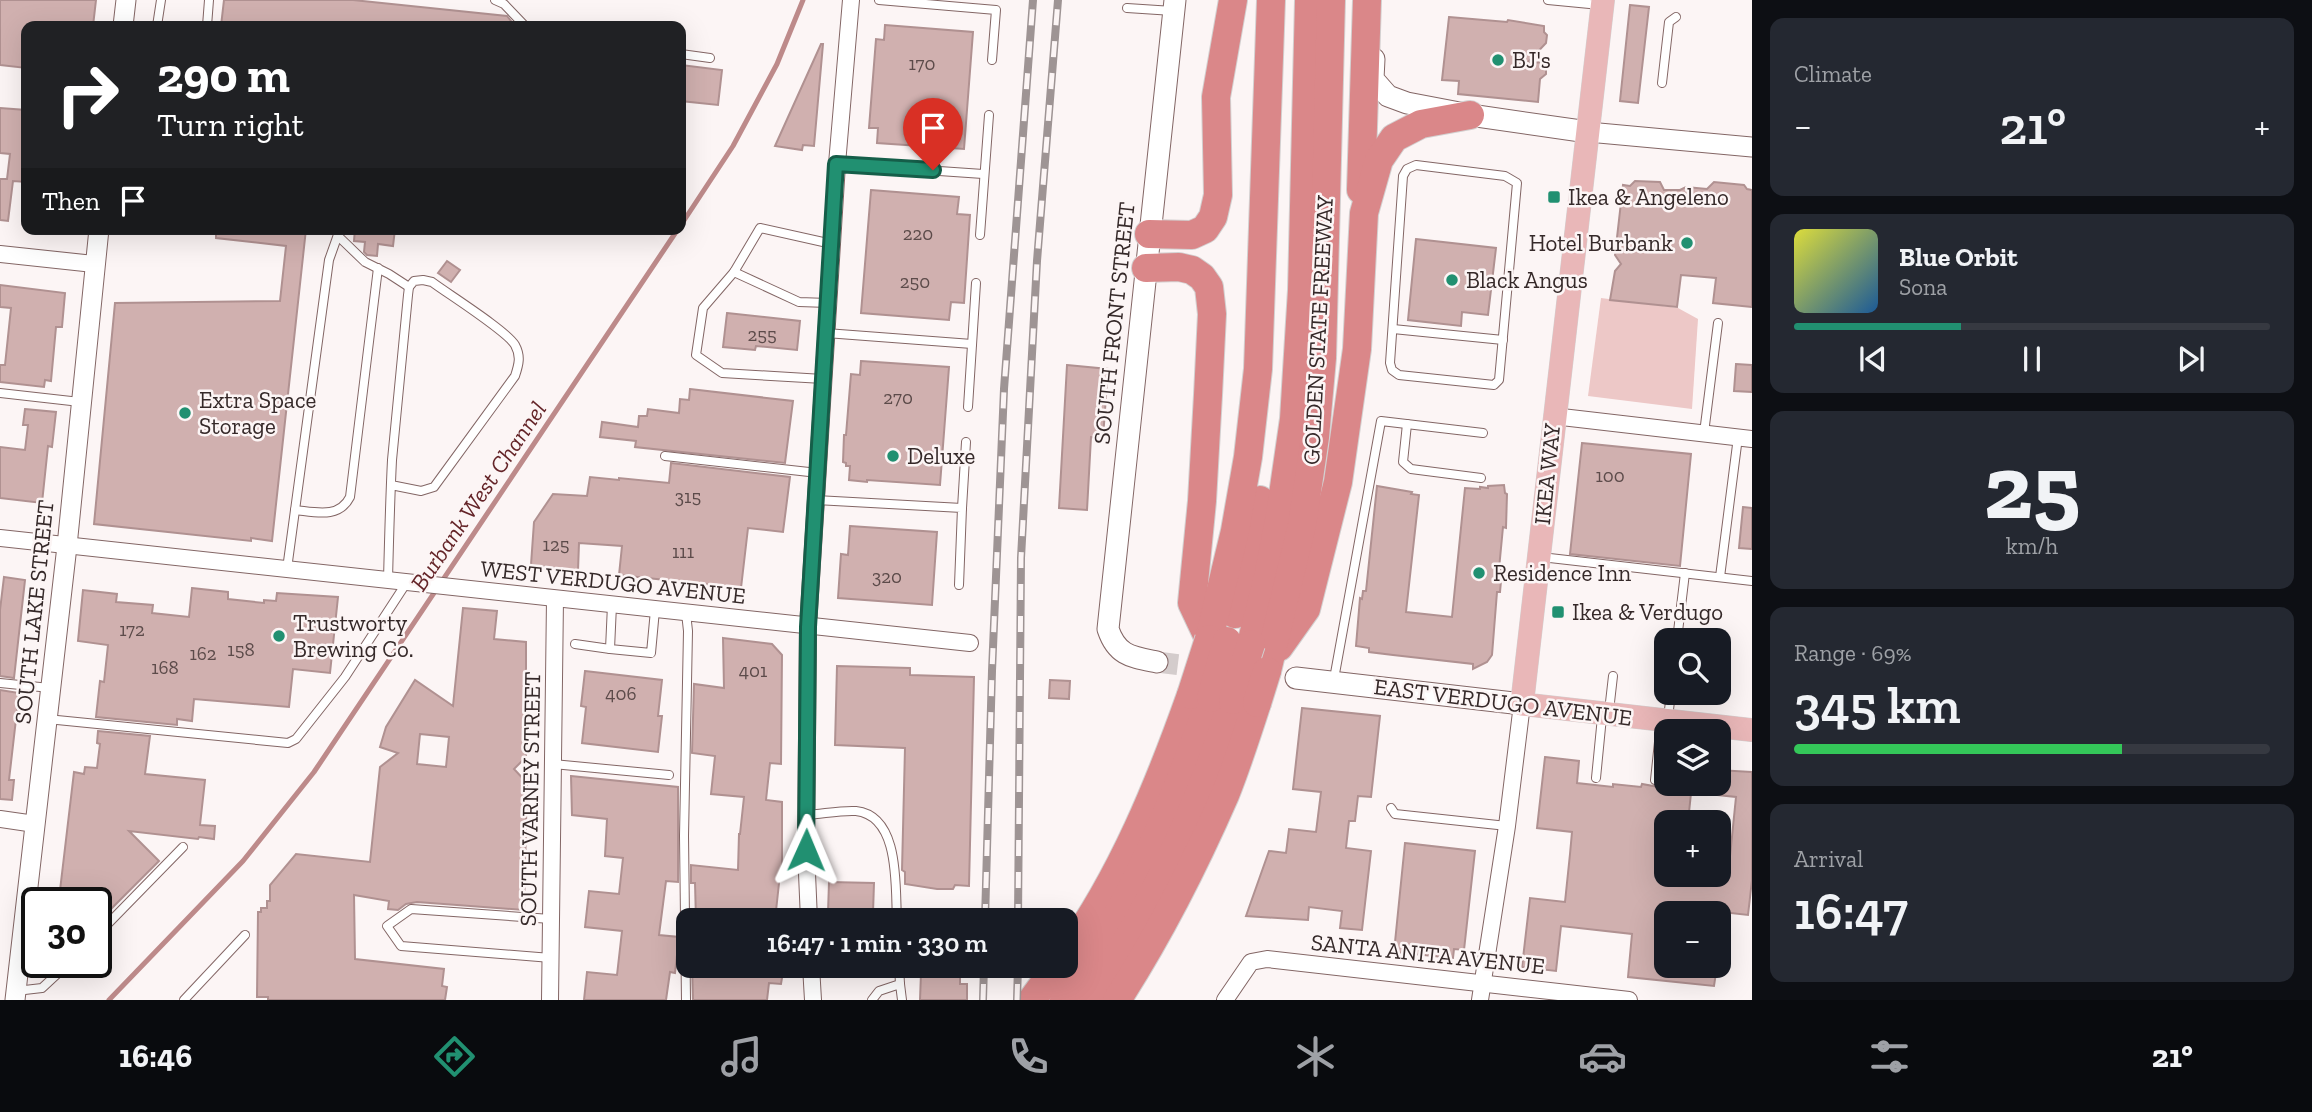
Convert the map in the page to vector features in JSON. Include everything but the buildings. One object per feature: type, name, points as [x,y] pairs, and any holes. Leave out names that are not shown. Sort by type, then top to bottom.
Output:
[{"type":"highway","points":[[1149,234],[1192,235],[1205,229],[1213,218],[1218,195],[1216,97],[1233,0]]},
{"type":"highway","name":"GOLDEN STATE FREEWAY","points":[[1117,1000],[1145,957],[1194,865],[1226,792],[1223,699],[1252,646],[1235,531],[1248,457],[1258,369],[1272,0]]},
{"type":"highway","points":[[1252,646],[1275,540],[1294,419],[1302,290],[1308,0]]},
{"type":"highway","name":"GOLDEN STATE FREEWAY","points":[[1078,934],[1129,849],[1174,744],[1223,699],[1252,646],[1302,525],[1311,473],[1322,358],[1331,0]]},
{"type":"highway","points":[[1252,646],[1306,609],[1338,482],[1357,349],[1364,213],[1360,182],[1367,0]]},
{"type":"highway","points":[[1364,213],[1380,160],[1395,138],[1421,124],[1470,115]]},
{"type":"highway","points":[[1146,268],[1179,267],[1192,270],[1202,277],[1209,287],[1212,314],[1202,501],[1192,603],[1252,646]]},
{"type":"highway","points":[[1032,1000],[1072,987],[1106,935],[1158,834],[1187,766],[1223,699]]},
{"type":"main road","points":[[1374,0],[1373,79],[1388,96],[1407,103],[1470,115],[1588,132]]},
{"type":"main road","name":"IKEA WAY","points":[[1522,705],[1553,416],[1603,3]]},
{"type":"main road","name":"SOUTH FRONT STREET","points":[[1157,663],[1128,656],[1111,639],[1108,629],[1174,6]]},
{"type":"main road","name":"EAST VERDUGO AVENUE","points":[[1297,678],[1655,719]]},
{"type":"main road","name":"EAST VERDUGO AVENUE","points":[[1731,728],[1752,730]]},
{"type":"street","points":[[124,21],[126,0]]},
{"type":"street","points":[[809,908],[808,627],[836,164],[851,0]]},
{"type":"street","points":[[1588,132],[1752,147]]},
{"type":"street","name":"SOUTH LAKE STREET","points":[[16,995],[98,235]]},
{"type":"street","points":[[0,254],[94,264]]},
{"type":"street","points":[[1553,416],[1745,438]]},
{"type":"street","name":"WEST VERDUGO AVENUE","points":[[0,538],[970,643]]},
{"type":"street","name":"SOUTH VARNEY STREET","points":[[550,1000],[555,599]]},
{"type":"street","name":"IKEA WAY","points":[[1480,1000],[1507,826],[1522,705]]},
{"type":"street","points":[[0,819],[35,824]]},
{"type":"street","name":"SANTA ANITA AVENUE","points":[[1225,1000],[1251,962],[1267,959],[1483,982],[1544,995],[1629,1000]]},
{"type":"street","points":[[812,978],[813,1000]]},
{"type":"lane","points":[[158,21],[161,0]]},
{"type":"lane","points":[[207,21],[209,0]]},
{"type":"lane","points":[[495,0],[504,4],[520,21]]},
{"type":"lane","points":[[879,0],[996,9],[992,60]]},
{"type":"lane","points":[[1548,0],[1603,3]]},
{"type":"lane","points":[[1127,8],[1174,6]]},
{"type":"lane","points":[[1662,83],[1669,22],[1676,17]]},
{"type":"lane","points":[[686,55],[710,58]]},
{"type":"lane","points":[[980,235],[989,116]]},
{"type":"lane","points":[[836,164],[984,174]]},
{"type":"lane","points":[[1416,165],[1506,176],[1517,183],[1503,340],[1499,380],[1494,385],[1399,375],[1392,370],[1390,363],[1403,176],[1407,169],[1416,165]]},
{"type":"lane","points":[[823,379],[722,373],[696,355],[703,308],[734,272],[760,228],[831,244]]},
{"type":"lane","points":[[287,569],[329,260],[338,235]]},
{"type":"lane","points":[[341,235],[365,262],[409,287]]},
{"type":"lane","points":[[295,510],[330,513],[347,503],[350,497],[378,268]]},
{"type":"lane","points":[[734,272],[799,302],[828,303]]},
{"type":"lane","points":[[388,580],[391,485],[409,287],[414,281],[423,279],[432,282],[511,339],[520,357],[515,376],[434,487],[421,491],[391,485]]},
{"type":"lane","points":[[968,407],[976,283]]},
{"type":"lane","points":[[1704,433],[1718,323]]},
{"type":"lane","points":[[1393,329],[1503,340]]},
{"type":"lane","points":[[826,332],[972,344]]},
{"type":"lane","points":[[0,393],[80,402]]},
{"type":"lane","points":[[1333,682],[1381,421],[1483,433]]},
{"type":"lane","points":[[1407,424],[1403,462],[1405,465],[1411,469],[1481,478]]},
{"type":"lane","points":[[1720,577],[1745,438]]},
{"type":"lane","points":[[959,585],[966,442]]},
{"type":"lane","points":[[665,456],[818,473]]},
{"type":"lane","points":[[816,500],[962,508]]},
{"type":"lane","points":[[1538,556],[1752,581]]},
{"type":"lane","points":[[1678,628],[1685,573]]},
{"type":"lane","points":[[47,719],[288,743],[296,739],[345,677],[407,582]]},
{"type":"lane","points":[[610,649],[612,605]]},
{"type":"lane","points":[[575,644],[651,653],[655,610]]},
{"type":"lane","points":[[686,613],[686,1000]]},
{"type":"lane","points":[[1596,778],[1613,676]]},
{"type":"lane","points":[[0,684],[50,688]]},
{"type":"lane","points":[[553,764],[668,775]]},
{"type":"lane","points":[[1391,808],[1395,814],[1507,826]]},
{"type":"lane","points":[[807,815],[859,811],[877,820],[887,832],[893,855],[896,908]]},
{"type":"lane","points":[[112,920],[183,847]]},
{"type":"lane","points":[[551,919],[411,909],[387,926],[401,946],[551,958]]},
{"type":"lane","points":[[184,1000],[244,935]]},
{"type":"lane","points":[[16,995],[42,988],[53,978]]},
{"type":"lane","points":[[900,978],[902,1000]]},
{"type":"lane","points":[[872,1000],[879,991],[900,984]]},
{"type":"shaded area","points":[[1601,298],[1678,308],[1698,319],[1692,409],[1588,396]]},
{"type":"waterway","name":"Burbank West Channel","points":[[686,217],[733,146],[777,64],[803,0]]},
{"type":"waterway","name":"Burbank West Channel","points":[[109,1000],[243,861],[314,772],[674,235]]},
{"type":"tunnel","points":[[1157,662],[1214,669]]},
{"type":"railway","points":[[985,908],[1004,389],[1033,0]]},
{"type":"railway","points":[[1018,908],[1021,558],[1037,261],[1058,0]]},
{"type":"railway","points":[[983,1000],[984,978]]},
{"type":"railway","points":[[1017,1000],[1018,978]]},
{"type":"place","name":"BJ's","points":[[1498,60]]},
{"type":"place","name":"Ikea & Angeleno","points":[[1554,197]]},
{"type":"place","name":"Hotel Burbank","points":[[1687,243]]},
{"type":"place","name":"Black Angus","points":[[1452,280]]},
{"type":"place","name":"Extra Space Storage","points":[[185,413]]},
{"type":"place","name":"Deluxe","points":[[893,456]]},
{"type":"place","name":"Residence Inn","points":[[1479,573]]},
{"type":"place","name":"Ikea & Verdugo","points":[[1558,612]]},
{"type":"place","name":"Trustworty Brewing Co.","points":[[279,636]]},
{"type":"route","points":[[806,850],[808,627],[836,164],[933,170]]}]
